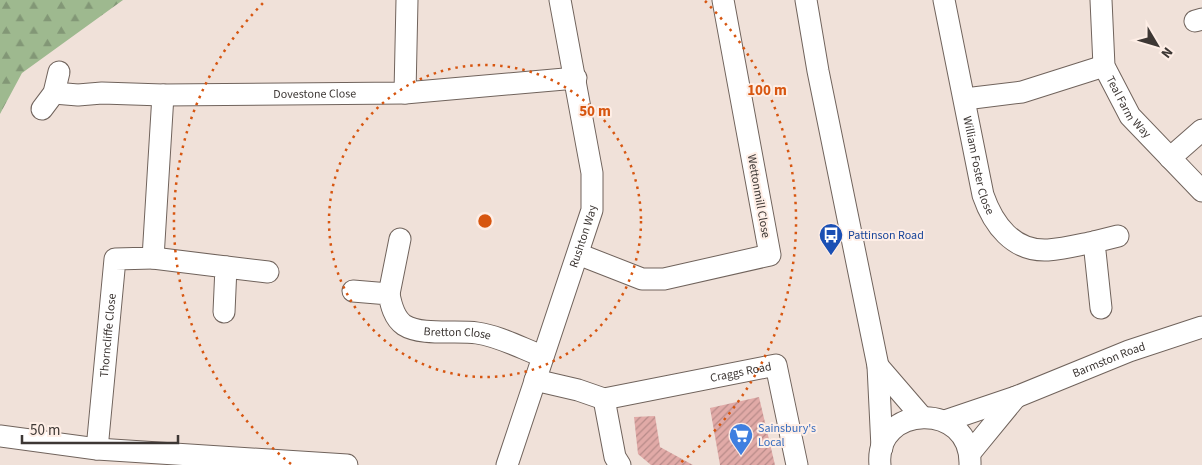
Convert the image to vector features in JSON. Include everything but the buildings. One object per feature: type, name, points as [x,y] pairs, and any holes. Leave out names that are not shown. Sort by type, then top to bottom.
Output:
[{"type":"street","points":[[405,93],[407,0]]},
{"type":"street","name":"Rushton Way","points":[[507,465],[592,210],[592,173],[576,78],[560,0]]},
{"type":"street","name":"Wettonmill Close","points":[[578,254],[642,279],[664,280],[770,255],[723,0]]},
{"type":"street","points":[[806,0],[818,71],[878,366],[881,457]]},
{"type":"street","name":"William Foster Close","points":[[944,0],[983,195],[993,220],[1003,232],[1022,245],[1034,249],[1048,250],[1118,236]]},
{"type":"street","name":"Teal Farm Way","points":[[1101,0],[1104,66],[1130,116],[1202,191]]},
{"type":"street","points":[[964,99],[1022,92],[1104,66]]},
{"type":"street","name":"Dovestone Close","points":[[59,72],[48,101],[78,95],[102,93],[163,95],[405,93],[576,78]]},
{"type":"street","points":[[153,258],[163,95]]},
{"type":"street","points":[[1170,158],[1197,132],[1202,130]]},
{"type":"street","points":[[352,292],[389,294],[400,239]]},
{"type":"street","points":[[1094,242],[1101,308]]},
{"type":"street","name":"Thorncliffe Close","points":[[97,449],[116,259],[153,258],[268,272]]},
{"type":"street","points":[[224,312],[226,267]]},
{"type":"street","name":"Bretton Close","points":[[389,294],[393,311],[404,325],[420,330],[477,333],[492,336],[542,356]]},
{"type":"street","name":"Barmston Road","points":[[945,421],[1016,397],[1129,351],[1202,327]]},
{"type":"street","name":"Craggs Road","points":[[604,399],[776,365],[798,465]]},
{"type":"street","points":[[878,366],[922,416]]},
{"type":"street","points":[[535,380],[578,390],[604,399],[616,457],[620,465]]},
{"type":"street","name":"Barmston Road","points":[[970,459],[1016,397]]},
{"type":"street","points":[[881,457],[888,436],[897,426],[922,416],[934,417],[945,421],[956,429],[965,440],[970,459]]},
{"type":"street","points":[[0,436],[97,449],[347,465]]},
{"type":"green space","points":[[0,0],[123,0],[22,73],[0,114]]},
{"type":"place","name":"Pattinson Road","points":[[831,256]]},
{"type":"place","name":"Sainsbury's Local","points":[[741,456]]}]
